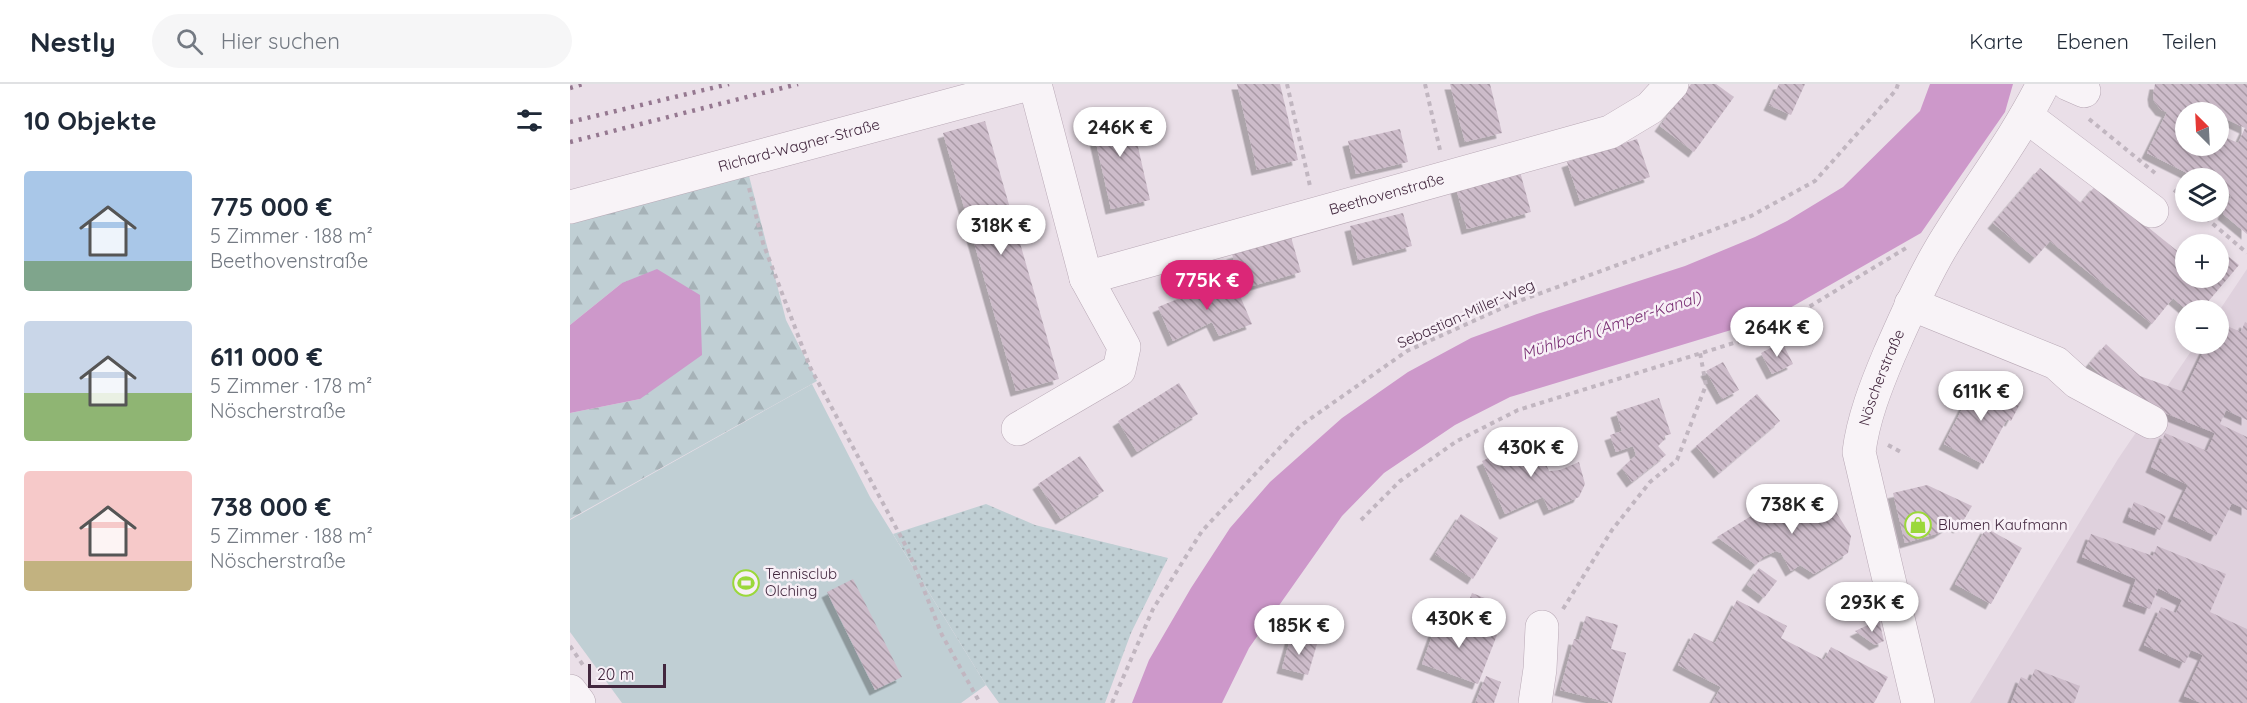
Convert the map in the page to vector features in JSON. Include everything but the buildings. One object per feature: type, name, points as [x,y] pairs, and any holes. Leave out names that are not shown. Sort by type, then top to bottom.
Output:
[{"type":"street","name":"Richard-Wagner-Straße","points":[[570,207],[1029,84]]},
{"type":"street","points":[[1018,429],[1119,370],[1124,347],[1086,278],[1035,84]]},
{"type":"street","name":"Beethovenstraße","points":[[1086,278],[1610,132],[1650,108],[1672,84]]},
{"type":"street","name":"Nöscherstraße","points":[[1918,703],[1859,452],[1862,431],[1880,377],[1911,304],[1941,249],[2026,116],[2043,84]]},
{"type":"street","points":[[2026,116],[2160,198]]},
{"type":"street","points":[[1911,304],[2056,363],[2077,382],[2151,422]]},
{"type":"street","points":[[1535,703],[1540,669],[1542,627]]},
{"type":"street","points":[[570,691],[579,703]]},
{"type":"path","points":[[1287,84],[1316,213]]},
{"type":"path","points":[[1425,84],[1446,177]]},
{"type":"path","name":"Sebastian-Miller-Weg","points":[[1113,703],[1153,609],[1203,531],[1300,426],[1407,351],[1511,304],[1751,216],[1815,181],[1896,90],[1898,84]]},
{"type":"path","points":[[2078,96],[2159,177]]},
{"type":"path","points":[[742,161],[763,243],[810,367],[908,550],[942,634],[980,703]]},
{"type":"path","points":[[2160,198],[2175,199]]},
{"type":"path","points":[[2211,222],[2247,253]]},
{"type":"path","points":[[1361,520],[1400,481],[1457,441],[1518,410],[1766,333],[1919,240],[1941,249]]},
{"type":"path","points":[[1542,627],[1566,608],[1584,573],[1612,530],[1650,482],[1677,460],[1706,385],[1700,353]]},
{"type":"shaded area","points":[[2247,269],[2247,703],[1970,703],[2118,459],[2189,354],[2229,354],[2229,300],[2226,300]]},
{"type":"green space","points":[[747,168],[786,320],[817,381],[570,519],[570,413],[640,399],[622,283],[570,325],[570,220]]},
{"type":"green space","name":"Tennisclub Olching","points":[[812,384],[870,497],[986,685],[961,703],[622,703],[570,632],[570,520]]},
{"type":"green space","points":[[986,504],[1035,525],[1168,558],[1131,633],[1105,703],[999,703],[893,534]]},
{"type":"water","name":"Mühlbach (Amper-Kanal)","points":[[1930,84],[2013,84],[2005,112],[1921,233],[1774,317],[1510,397],[1455,425],[1384,473],[1342,516],[1249,648],[1222,703],[1132,703],[1149,660],[1191,588],[1230,528],[1270,482],[1342,418],[1408,372],[1471,338],[1685,266],[1787,221],[1843,187],[1920,111]]},
{"type":"water","points":[[657,269],[700,295],[702,355],[640,399],[570,413],[570,325],[622,283]]},
{"type":"railway","points":[[570,88],[583,84]]},
{"type":"railway","points":[[570,122],[729,84]]},
{"type":"railway","points":[[570,142],[798,84]]},
{"type":"place","name":"Blumen Kaufmann","points":[[1918,525]]},
{"type":"place","name":"Tennisclub Olching","points":[[746,583]]}]
